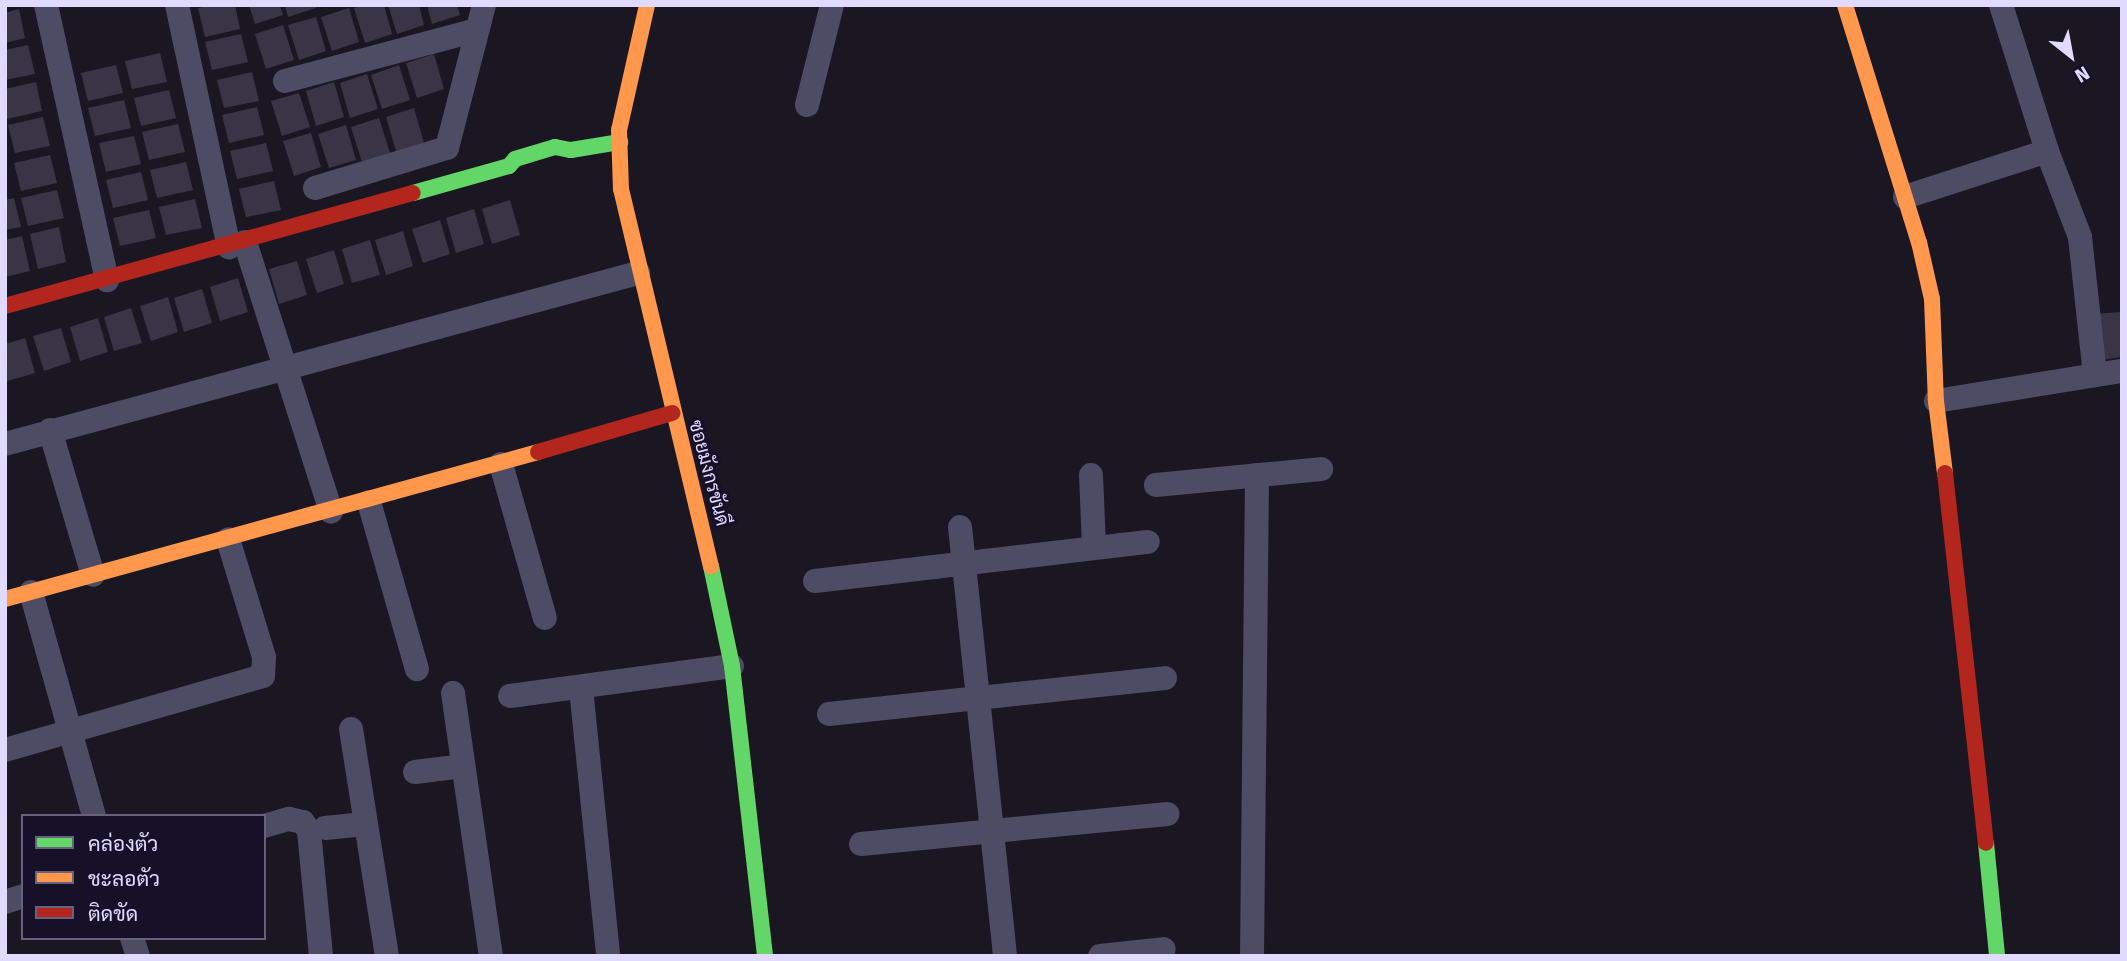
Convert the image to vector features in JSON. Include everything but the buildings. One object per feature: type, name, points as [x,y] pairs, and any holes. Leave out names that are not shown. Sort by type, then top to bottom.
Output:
[{"type":"street","points":[[46,5],[107,281]]},
{"type":"street","points":[[177,5],[237,244],[331,512]]},
{"type":"street","points":[[315,188],[447,148],[484,5]]},
{"type":"street","name":"ซอยมังกรขันดี","points":[[647,5],[630,66],[620,142],[621,189],[638,273],[732,666],[765,956]]},
{"type":"street","points":[[807,105],[832,5]]},
{"type":"street","points":[[1845,5],[1905,197],[1932,299],[1936,401],[1969,656],[1997,956]]},
{"type":"street","points":[[2001,5],[2047,151],[2080,237],[2095,375]]},
{"type":"street","points":[[285,80],[477,30]]},
{"type":"street","points":[[5,306],[107,281],[509,166],[518,171],[558,160],[571,150],[620,142]]},
{"type":"street","points":[[1905,197],[2047,151]]},
{"type":"street","points":[[5,444],[50,430],[282,372],[638,273]]},
{"type":"street","points":[[1936,401],[2122,371]]},
{"type":"street","points":[[5,599],[369,502],[672,414]]},
{"type":"street","points":[[50,430],[93,575]]},
{"type":"street","points":[[501,464],[545,618]]},
{"type":"street","points":[[1156,485],[1321,469]]},
{"type":"street","points":[[1091,475],[1094,548]]},
{"type":"street","points":[[1252,956],[1257,475]]},
{"type":"street","points":[[369,502],[417,669]]},
{"type":"street","points":[[960,527],[975,696],[1005,956]]},
{"type":"street","points":[[5,750],[263,676],[264,656],[228,539]]},
{"type":"street","points":[[816,581],[963,561],[1148,542]]},
{"type":"street","points":[[31,592],[93,814]]},
{"type":"street","points":[[510,696],[732,666]]},
{"type":"street","points":[[829,714],[975,696],[1165,678]]},
{"type":"street","points":[[580,688],[608,956]]},
{"type":"street","points":[[453,693],[491,956]]},
{"type":"street","points":[[351,729],[387,956]]},
{"type":"street","points":[[415,772],[463,766]]},
{"type":"street","points":[[861,844],[1168,814]]},
{"type":"street","points":[[266,825],[289,819],[303,822],[309,831],[321,956]]},
{"type":"street","points":[[325,828],[365,824]]},
{"type":"street","points":[[1100,956],[1164,949]]},
{"type":"traffic: fast","points":[[413,193],[509,166],[515,159],[555,147],[571,150],[620,142]]},
{"type":"traffic: fast","points":[[711,566],[732,666],[765,956]]},
{"type":"traffic: fast","points":[[1986,843],[1997,956]]},
{"type":"traffic: slow","points":[[647,5],[619,130],[621,189],[711,566]]},
{"type":"traffic: slow","points":[[1845,5],[1919,242],[1932,299],[1936,401],[1945,473]]},
{"type":"traffic: slow","points":[[5,599],[538,452]]},
{"type":"traffic: jam","points":[[5,306],[413,193]]},
{"type":"traffic: jam","points":[[538,452],[672,413]]},
{"type":"traffic: jam","points":[[1945,473],[1986,843]]}]
